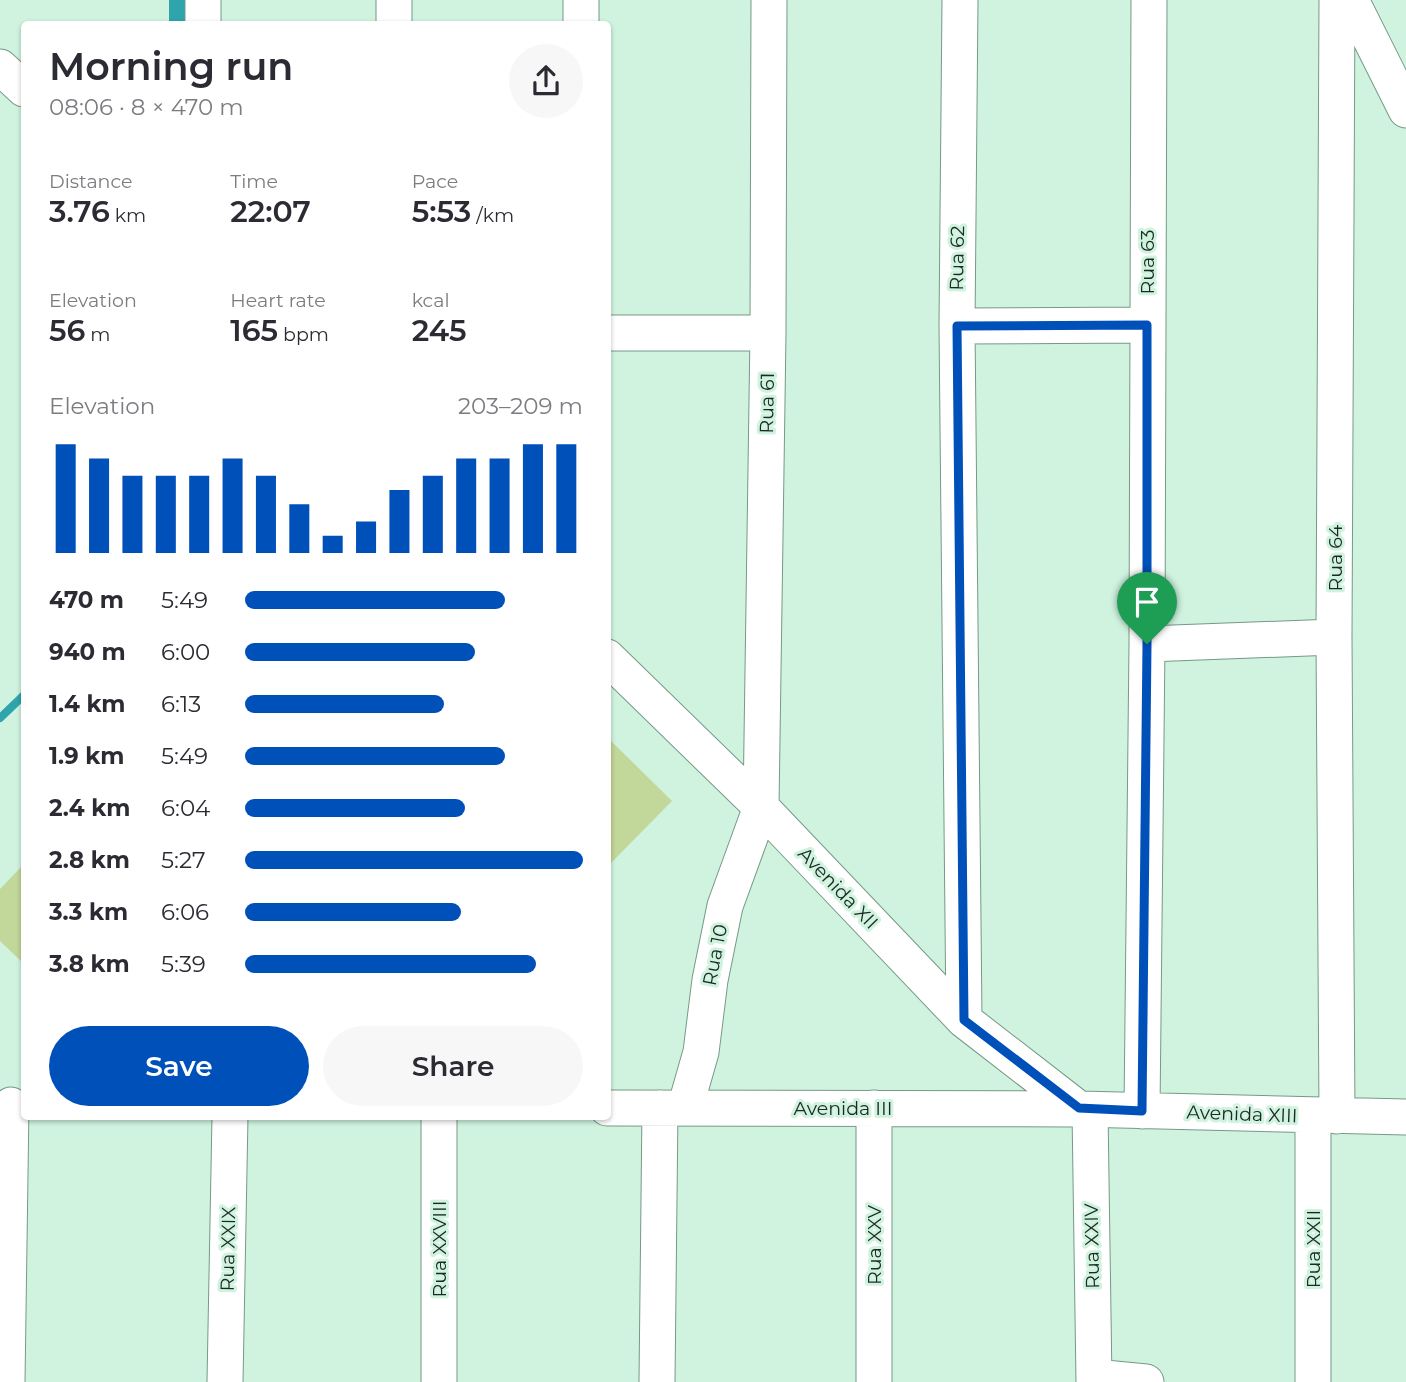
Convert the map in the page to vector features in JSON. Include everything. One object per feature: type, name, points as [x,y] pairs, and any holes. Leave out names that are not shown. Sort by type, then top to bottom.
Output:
[{"type":"street","points":[[203,0],[203,21]]},
{"type":"street","points":[[394,0],[394,21]]},
{"type":"street","points":[[581,0],[581,21]]},
{"type":"street","name":"Rua 61","points":[[761,807],[768,333],[769,0]]},
{"type":"street","name":"Rua 62","points":[[960,0],[957,326],[964,1020]]},
{"type":"street","name":"Rua 63","points":[[1142,1111],[1149,0]]},
{"type":"street","name":"Rua 64","points":[[1325,1116],[1334,637],[1337,0]]},
{"type":"street","points":[[1351,0],[1406,110]]},
{"type":"street","points":[[0,67],[21,86]]},
{"type":"street","points":[[957,326],[1147,325]]},
{"type":"street","points":[[611,333],[768,333]]},
{"type":"street","points":[[1147,644],[1334,637]]},
{"type":"street","name":"Avenida XII","points":[[611,661],[761,807],[964,1020],[1084,1109]]},
{"type":"street","name":"Rua 10","points":[[657,1382],[672,1108],[701,1052],[710,980],[725,906],[761,807]]},
{"type":"street","points":[[7,1382],[12,1104]]},
{"type":"street","name":"Avenida III","points":[[611,1108],[1084,1109]]},
{"type":"street","name":"Rua XXV","points":[[874,1108],[874,1382]]},
{"type":"street","name":"Avenida XIII","points":[[1084,1109],[1406,1117]]},
{"type":"street","name":"Rua XXIV","points":[[1084,1109],[1094,1380]]},
{"type":"street","name":"Rua XXII","points":[[1313,1382],[1325,1116]]},
{"type":"street","name":"Rua XXIX","points":[[225,1382],[230,1120]]},
{"type":"street","name":"Rua XXVIII","points":[[439,1120],[439,1382]]},
{"type":"street","points":[[1094,1380],[1146,1382]]},
{"type":"green space","points":[[611,741],[672,801],[611,863]]},
{"type":"green space","points":[[21,867],[21,961],[0,941],[0,889]]},
{"type":"waterway","points":[[183,0],[183,21]]},
{"type":"waterway","points":[[0,718],[21,698]]},
{"type":"route","points":[[1147,325],[1147,644],[1142,1111],[1090,1110],[1079,1108],[964,1020],[957,326],[1147,325]]}]
